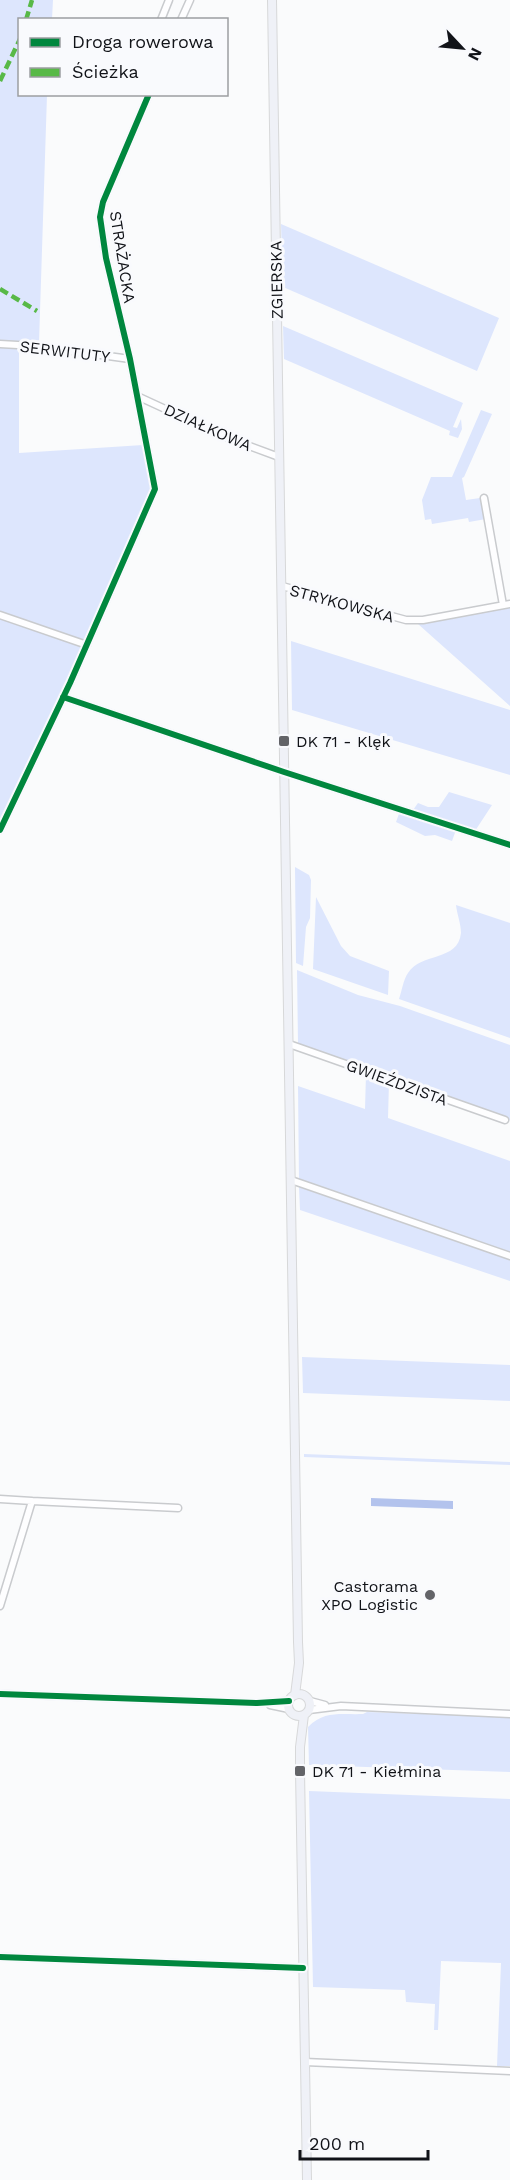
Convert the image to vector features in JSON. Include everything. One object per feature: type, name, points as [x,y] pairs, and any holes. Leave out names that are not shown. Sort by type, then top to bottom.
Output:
[{"type":"main road","name":"ZGIERSKA","points":[[272,0],[299,1663]]},
{"type":"main road","points":[[299,1663],[307,1698],[300,1747],[307,2180]]},
{"type":"main road","points":[[291,1701],[299,1663]]},
{"type":"main road","points":[[291,1701],[307,1698]]},
{"type":"main road","points":[[291,1701],[303,1714]]},
{"type":"street","points":[[162,18],[169,0]]},
{"type":"street","points":[[182,18],[189,0]]},
{"type":"street","name":"STRAŻACKA","points":[[0,830],[87,645],[155,489],[113,292],[100,213],[148,96]]},
{"type":"street","name":"SERWITUTY","points":[[0,344],[35,346],[129,359]]},
{"type":"street","name":"DZIAŁKOWA","points":[[137,396],[228,438],[279,457]]},
{"type":"street","points":[[484,498],[507,604]]},
{"type":"street","name":"STRYKOWSKA","points":[[282,586],[406,620],[423,620],[507,604]]},
{"type":"street","points":[[0,615],[87,645]]},
{"type":"street","points":[[63,697],[510,845]]},
{"type":"street","name":"GWIEŹDZISTA","points":[[289,1044],[505,1120]]},
{"type":"street","points":[[291,1180],[510,1256]]},
{"type":"street","points":[[0,1499],[178,1508]]},
{"type":"street","points":[[0,1606],[32,1501]]},
{"type":"street","points":[[0,1694],[258,1703],[291,1701]]},
{"type":"street","points":[[307,1698],[341,1707]]},
{"type":"street","points":[[303,1714],[341,1707],[510,1713]]},
{"type":"street","points":[[0,1957],[303,1968]]},
{"type":"street","points":[[305,2062],[510,2071]]},
{"type":"shaded area","points":[[0,0],[53,0],[52,18],[18,18],[18,96],[47,96],[39,343],[19,343],[19,453],[143,445],[153,491],[86,643],[0,824]]},
{"type":"shaded area","points":[[281,224],[499,318],[477,371],[283,287]]},
{"type":"shaded area","points":[[283,326],[463,403],[453,427],[457,428],[461,419],[462,429],[458,438],[449,435],[450,431],[284,359]]},
{"type":"shaded area","points":[[481,410],[492,414],[462,478],[466,500],[480,498],[486,519],[469,522],[468,518],[432,524],[431,519],[425,520],[422,500],[431,477],[452,477]]},
{"type":"shaded area","points":[[510,606],[510,706],[418,624]]},
{"type":"shaded area","points":[[291,641],[510,710],[510,775],[292,710]]},
{"type":"shaded area","points":[[449,792],[492,805],[475,831],[413,810],[418,803],[428,807],[439,807]]},
{"type":"shaded area","points":[[400,811],[456,830],[452,841],[435,835],[425,836],[396,822]]},
{"type":"shaded area","points":[[295,867],[309,875],[311,880],[310,918],[306,927],[303,966],[296,963]]},
{"type":"shaded area","points":[[316,897],[341,946],[350,956],[389,971],[388,995],[313,969]]},
{"type":"shaded area","points":[[456,905],[510,923],[510,1038],[399,999],[406,976],[414,966],[446,953],[458,942],[461,930]]},
{"type":"shaded area","points":[[297,970],[358,995],[400,1006],[510,1045],[510,1120],[298,1044]]},
{"type":"shaded area","points":[[366,1074],[389,1082],[388,1118],[510,1161],[510,1254],[299,1182],[298,1086],[365,1109]]},
{"type":"shaded area","points":[[299,1187],[510,1260],[510,1281],[300,1210]]},
{"type":"shaded area","points":[[302,1357],[510,1365],[510,1401],[303,1393]]},
{"type":"shaded area","points":[[304,1454],[510,1462],[510,1465],[304,1457]]},
{"type":"shaded area","points":[[367,1712],[510,1717],[510,1772],[309,1765],[308,1727],[327,1716]]},
{"type":"shaded area","points":[[309,1791],[510,1799],[510,2066],[497,2066],[501,1963],[441,1961],[438,2030],[434,2030],[435,2004],[406,2002],[405,1990],[313,1987]]},
{"type":"water","points":[[371,1498],[453,1501],[453,1509],[371,1506]]},
{"type":"marked path","points":[[27,18],[32,0]]},
{"type":"marked path","points":[[0,81],[18,43]]},
{"type":"marked path","points":[[0,289],[37,311]]},
{"type":"cycle path","points":[[0,830],[70,683],[155,489],[130,359],[106,258],[100,217],[103,202],[148,96]]},
{"type":"cycle path","points":[[63,697],[510,845]]},
{"type":"cycle path","points":[[0,1694],[257,1703],[289,1701]]},
{"type":"cycle path","points":[[0,1957],[303,1968]]},
{"type":"place","name":"DK 71 - Klęk","points":[[284,741]]},
{"type":"place","name":"Castorama XPO Logistic","points":[[430,1595]]},
{"type":"place","name":"DK 71 - Kiełmina","points":[[300,1771]]}]
